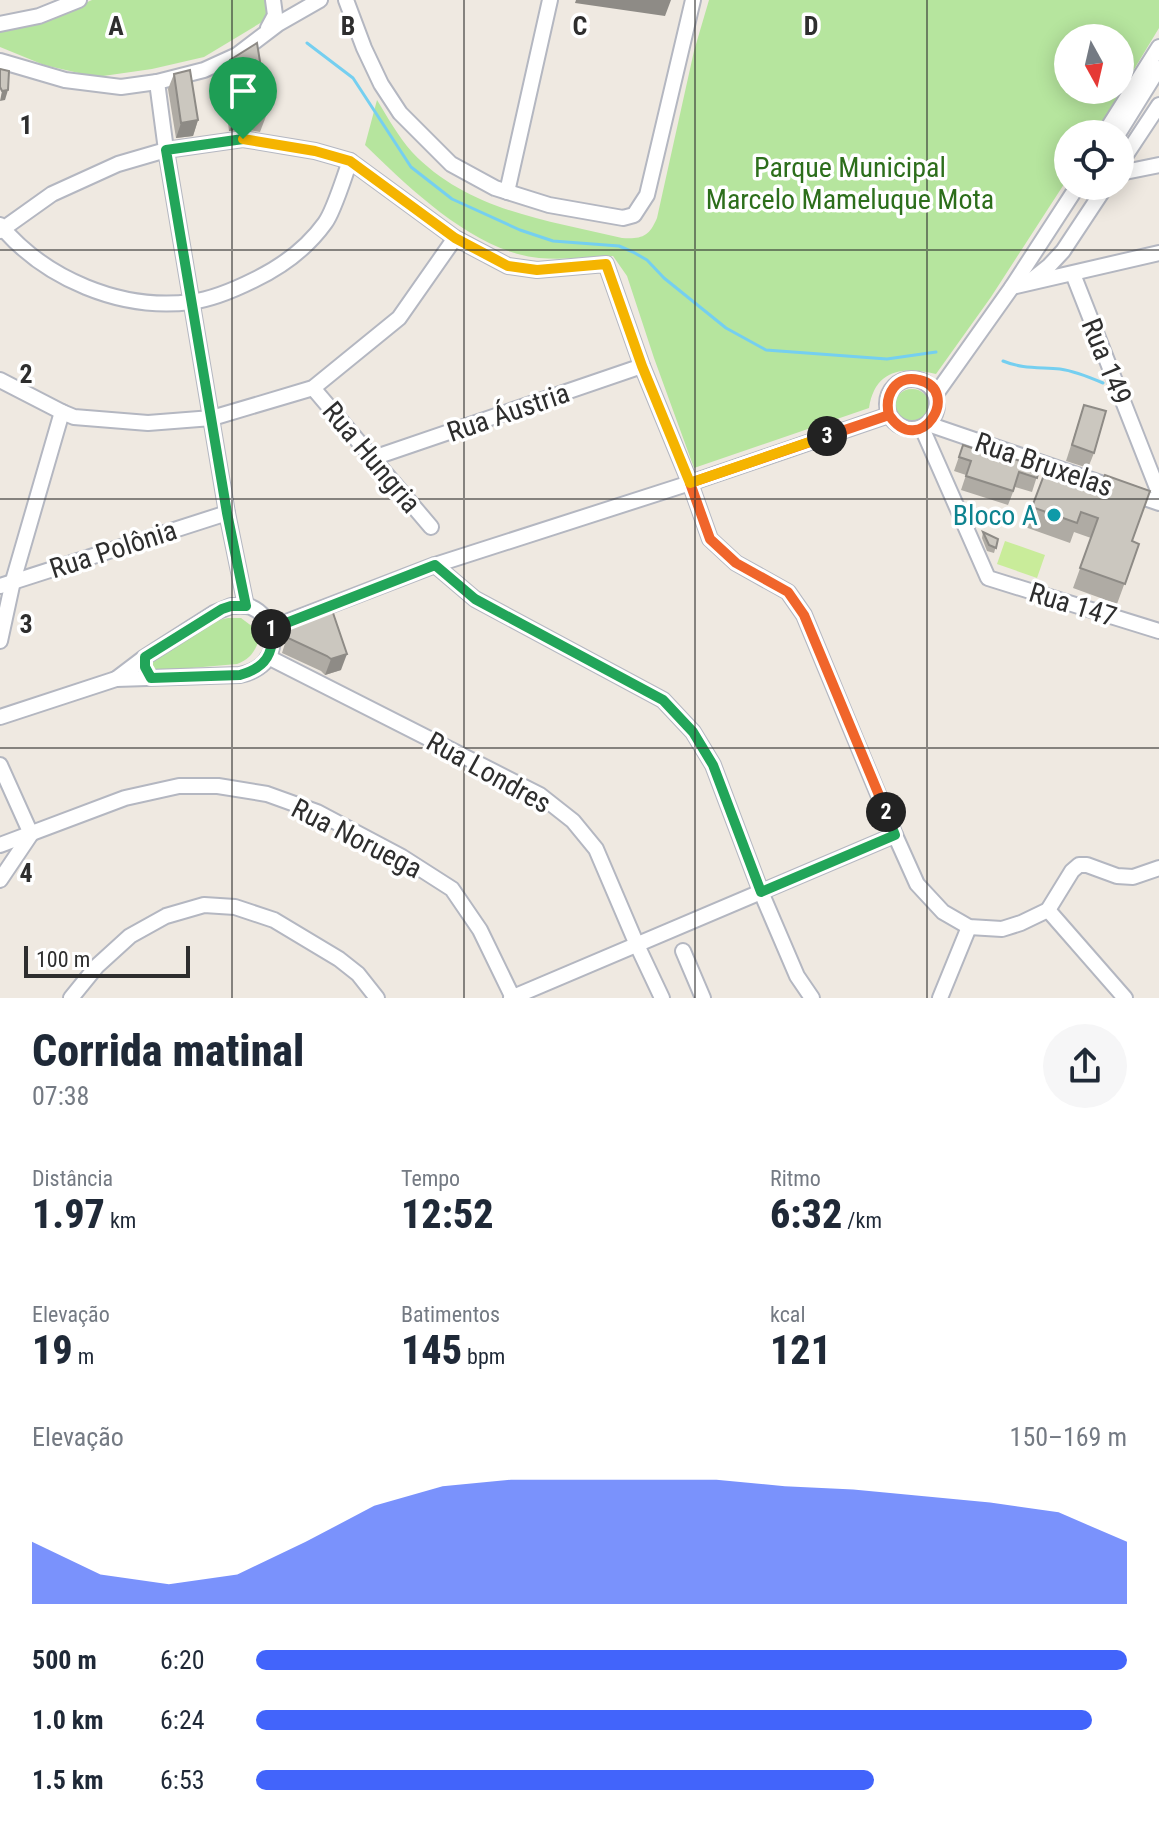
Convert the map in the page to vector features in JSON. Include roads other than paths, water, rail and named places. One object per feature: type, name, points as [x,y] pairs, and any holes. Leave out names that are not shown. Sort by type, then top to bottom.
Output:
[{"type":"street","points":[[0,24],[39,16],[79,0]]},
{"type":"street","points":[[264,35],[275,15],[273,0]]},
{"type":"street","points":[[0,61],[65,80],[121,87],[157,82],[204,70],[237,55],[290,17],[320,0]]},
{"type":"street","points":[[346,0],[381,84],[400,113],[451,164],[507,192],[549,205],[623,218],[634,215],[647,195],[693,0]]},
{"type":"street","points":[[507,192],[550,0]]},
{"type":"street","points":[[1113,120],[1159,47]]},
{"type":"street","points":[[1127,120],[1159,68]]},
{"type":"street","points":[[157,82],[191,302],[246,606]]},
{"type":"street","points":[[1134,143],[1159,105]]},
{"type":"street","points":[[350,161],[327,222],[298,252],[268,273],[229,292],[191,302],[145,303],[106,294],[68,279],[31,255],[1,228],[52,194],[118,164],[166,150],[243,139],[315,151],[350,161],[455,238],[508,266],[537,270],[606,264],[642,366],[710,539],[736,563],[788,592],[804,615],[917,884],[943,912],[969,927],[1002,929],[1048,910],[1079,865],[1117,876],[1133,877],[1159,868]]},
{"type":"street","points":[[1134,170],[1159,165]]},
{"type":"street","points":[[936,394],[1019,286],[1069,200]]},
{"type":"street","points":[[1019,286],[1049,266],[1063,251],[1097,200]]},
{"type":"street","points":[[0,380],[74,417],[148,423],[212,418],[313,388],[399,318],[455,238]]},
{"type":"street","points":[[1019,286],[1159,253]]},
{"type":"street","name":"Rua 149","points":[[1073,274],[1159,493]]},
{"type":"street","name":"Rua Áustria","points":[[373,458],[642,366]]},
{"type":"street","points":[[917,379],[925,382],[936,394],[937,410],[925,426],[906,429],[889,415],[887,399],[902,381],[917,379]]},
{"type":"street","name":"Rua Hungria","points":[[313,388],[431,527]]},
{"type":"street","points":[[0,641],[7,584],[62,412]]},
{"type":"street","points":[[271,628],[435,565],[889,415]]},
{"type":"street","name":"Rua Bruxelas","points":[[925,426],[1159,503]]},
{"type":"street","name":"Rua 147","points":[[925,426],[988,578],[1159,631]]},
{"type":"street","name":"Rua Polônia","points":[[7,584],[227,513]]},
{"type":"street","points":[[435,565],[475,599],[663,700],[693,732],[713,765],[761,892],[797,976],[812,998]]},
{"type":"street","points":[[0,717],[116,679],[253,672],[268,657],[273,641],[271,628],[264,616],[253,608],[231,606],[145,657],[116,679]]},
{"type":"street","points":[[145,657],[145,667],[151,678]]},
{"type":"street","name":"Rua Londres","points":[[268,657],[540,795],[573,821],[596,849],[662,998]]},
{"type":"street","points":[[0,765],[31,834],[0,880]]},
{"type":"street","name":"Rua Noruega","points":[[0,845],[125,798],[179,786],[218,786],[267,794],[317,812],[402,857],[452,889],[480,930],[512,998]]},
{"type":"street","points":[[512,998],[895,835]]},
{"type":"street","points":[[71,998],[97,966],[130,936],[166,916],[204,905],[235,907],[274,920],[339,959],[358,974],[377,998]]},
{"type":"street","points":[[1048,910],[1125,998]]},
{"type":"street","points":[[940,998],[969,927]]},
{"type":"street","points":[[683,951],[703,998]]},
{"type":"waterway","points":[[307,43],[353,78],[411,167],[452,199],[520,230],[553,241],[619,246],[633,252],[647,260],[664,278],[726,328],[766,350],[887,359],[936,352]]},
{"type":"waterway","points":[[1003,361],[1024,367],[1066,370],[1103,383]]},
{"type":"place","name":"Bloco A","points":[[1054,515]]},
{"type":"park label","name":"Parque Municipal Marcelo Mameluque Mota","points":[[850,183]]}]
